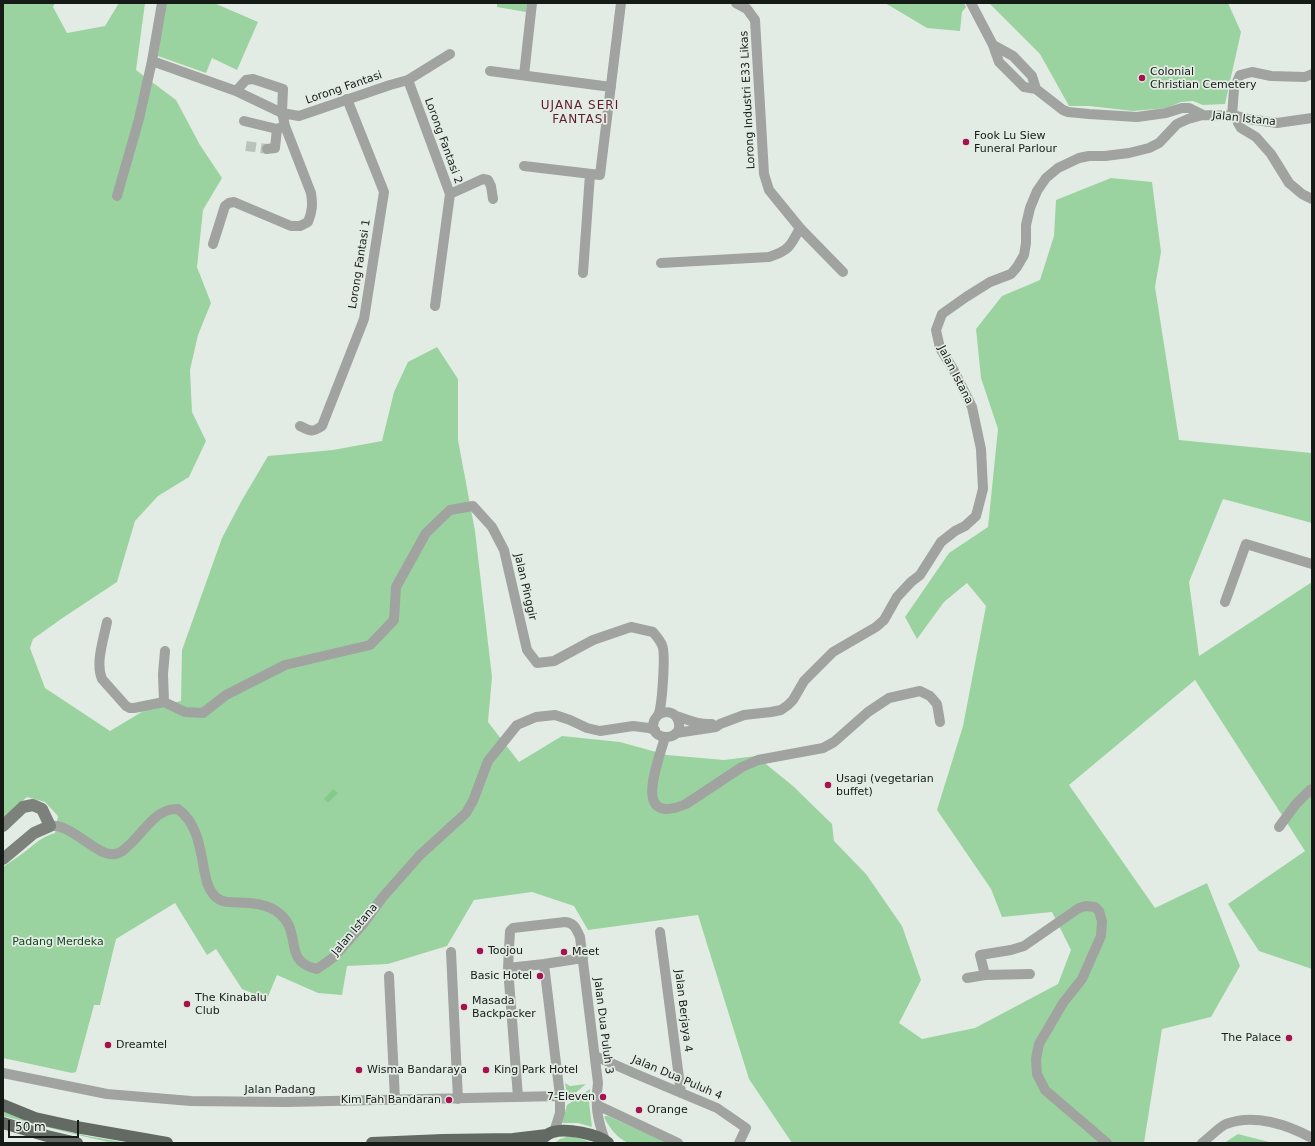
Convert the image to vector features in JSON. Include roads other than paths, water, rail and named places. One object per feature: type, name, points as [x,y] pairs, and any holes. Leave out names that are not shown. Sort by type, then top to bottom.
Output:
[{"type":"main road","points":[[3,1106],[35,1118],[76,1127],[167,1143]]},
{"type":"main road","points":[[3,1123],[46,1136],[77,1143]]},
{"type":"main road","points":[[372,1143],[547,1137],[561,1131],[580,1132],[606,1142]]},
{"type":"street","points":[[117,196],[139,119],[152,61],[162,3]]},
{"type":"street","points":[[524,75],[532,3]]},
{"type":"street","points":[[584,273],[595,174],[611,87],[621,3]]},
{"type":"street","name":"Lorong Industri E33 Likas","points":[[736,3],[747,9],[755,20],[764,174],[769,190],[800,228],[843,272]]},
{"type":"street","points":[[971,3],[993,45],[998,62],[1024,88],[1036,89],[1063,110],[1068,112],[1096,115],[1137,117],[1189,108],[1203,115]]},
{"type":"street","points":[[993,45],[1013,56],[1032,76],[1036,89]]},
{"type":"street","name":"Lorong Fantasi","points":[[152,61],[236,91],[282,113],[298,116],[408,80],[450,54]]},
{"type":"street","points":[[490,71],[611,87]]},
{"type":"street","points":[[1312,74],[1305,77],[1271,76],[1252,72],[1240,75],[1234,89],[1235,116],[1241,128],[1256,137],[1270,154],[1289,183],[1302,194],[1312,199]]},
{"type":"street","points":[[236,91],[246,80],[253,79],[283,89],[281,127],[275,148],[267,149]]},
{"type":"street","name":"Lorong Fantasi 2","points":[[408,80],[450,194],[435,306]]},
{"type":"street","name":"Lorong Fantasi 1","points":[[300,426],[310,431],[316,430],[322,426],[364,319],[384,192],[347,99]]},
{"type":"street","name":"Jalan Istana","points":[[676,733],[716,727],[744,715],[762,714],[781,710],[788,705],[793,700],[804,681],[833,652],[876,627],[884,620],[897,597],[920,575],[941,542],[955,531],[965,526],[976,516],[984,489],[979,442],[972,407],[953,369],[940,348],[936,330],[942,314],[984,286],[1011,274],[1017,267],[1024,255],[1026,225],[1030,208],[1036,191],[1046,178],[1058,168],[1079,158],[1129,153],[1149,148],[1159,143],[1177,124],[1203,115],[1235,116],[1277,123],[1312,118]]},
{"type":"street","points":[[244,121],[281,127]]},
{"type":"street","points":[[213,244],[225,206],[229,203],[234,202],[291,226],[300,226],[308,222],[313,203],[311,193],[281,127]]},
{"type":"street","points":[[524,166],[595,174]]},
{"type":"street","points":[[450,194],[482,179],[488,180],[494,199]]},
{"type":"street","points":[[661,263],[769,257],[781,253],[790,247],[800,228]]},
{"type":"street","name":"Jalan Pinggir","points":[[166,702],[185,712],[203,713],[226,695],[285,665],[370,645],[394,620],[396,587],[426,533],[450,510],[473,506],[492,526],[504,550],[527,650],[537,663],[554,661],[593,640],[631,627],[652,632],[663,646],[663,688],[657,716]]},
{"type":"street","points":[[1225,602],[1246,544],[1312,564]]},
{"type":"street","points":[[107,622],[99,664],[100,673],[102,679],[126,706],[130,708],[166,702],[163,674],[165,651]]},
{"type":"street","name":"Jalan Pinggir","points":[[663,688],[666,699],[674,715]]},
{"type":"street","points":[[665,737],[652,790],[652,800],[657,806],[665,809],[676,808],[686,804],[742,767],[758,760],[823,748],[834,742],[868,712],[889,698],[920,691],[930,696],[937,704],[940,722]]},
{"type":"street","points":[[633,726],[665,712],[698,723],[720,724]]},
{"type":"street","name":"Jalan Istana","points":[[50,826],[56,825],[84,839],[104,852],[114,854],[121,852],[137,839],[156,817],[168,810],[178,809],[185,814],[194,828],[199,844],[207,884],[213,895],[220,900],[266,906],[276,911],[285,919],[291,928],[294,952],[299,961],[307,967],[317,969],[334,957],[363,924],[382,898],[420,855],[466,813],[473,801],[488,761],[517,725],[536,717],[555,715],[587,728],[600,731],[633,726],[655,730]]},
{"type":"street","points":[[657,716],[654,723],[655,730],[659,735],[670,737],[676,733],[679,725],[674,715]]},
{"type":"street","points":[[1279,827],[1296,804],[1310,790],[1312,790]]},
{"type":"street","points":[[3,826],[23,807],[33,805],[42,809],[50,826],[34,833],[3,859]]},
{"type":"street","points":[[985,974],[980,955],[1011,950],[1024,946],[1079,908],[1086,906],[1095,907],[1099,912],[1102,921],[1101,936],[1082,979],[1063,1003],[1039,1044],[1036,1059],[1037,1074],[1044,1090],[1107,1143]]},
{"type":"street","name":"Jalan Dua Puluh 3","points":[[508,968],[509,936],[510,931],[513,928],[565,922],[571,922],[575,926],[580,937],[595,1056],[598,1083],[597,1113],[606,1142]]},
{"type":"street","name":"Jalan Berjaya 4","points":[[660,932],[681,1093]]},
{"type":"street","points":[[450,952],[458,1099]]},
{"type":"street","points":[[518,1097],[508,968],[582,958]]},
{"type":"street","points":[[544,964],[560,1096],[560,1113],[547,1137]]},
{"type":"street","points":[[967,978],[985,974],[1030,974]]},
{"type":"street","points":[[389,976],[395,1100]]},
{"type":"street","name":"Jalan Dua Puluh 4","points":[[595,1056],[717,1108],[746,1128],[739,1143]]},
{"type":"street","name":"Jalan Padang","points":[[3,1073],[107,1094],[191,1101],[285,1102],[560,1096]]},
{"type":"street","points":[[597,1105],[678,1143]]},
{"type":"street","points":[[1202,1143],[1226,1124],[1251,1120],[1272,1122],[1292,1128],[1312,1138]]},
{"type":"tunnel","points":[[246,146],[267,149]]},
{"type":"place","name":"Colonial Christian Cemetery","points":[[1142,78]]},
{"type":"place","name":"Fook Lu Siew Funeral Parlour","points":[[966,142]]},
{"type":"place","name":"Usagi (vegetarian buffet)","points":[[828,785]]},
{"type":"place","name":"Toojou","points":[[480,951]]},
{"type":"place","name":"Meet","points":[[564,952]]},
{"type":"place","name":"Basic Hotel","points":[[540,976]]},
{"type":"place","name":"The Kinabalu Club","points":[[187,1004]]},
{"type":"place","name":"Masada Backpacker","points":[[464,1007]]},
{"type":"place","name":"The Palace","points":[[1289,1038]]},
{"type":"place","name":"Dreamtel","points":[[108,1045]]},
{"type":"place","name":"Wisma Bandaraya","points":[[359,1070]]},
{"type":"place","name":"King Park Hotel","points":[[486,1070]]},
{"type":"place","name":"7-Eleven","points":[[603,1097]]},
{"type":"place","name":"Kim Fah Bandaran","points":[[449,1100]]},
{"type":"place","name":"Orange","points":[[639,1110]]},
{"type":"district","name":"UJANA SERI FANTASI","points":[[580,113]]},
{"type":"park label","name":"Padang Merdeka","points":[[58,942]]}]
